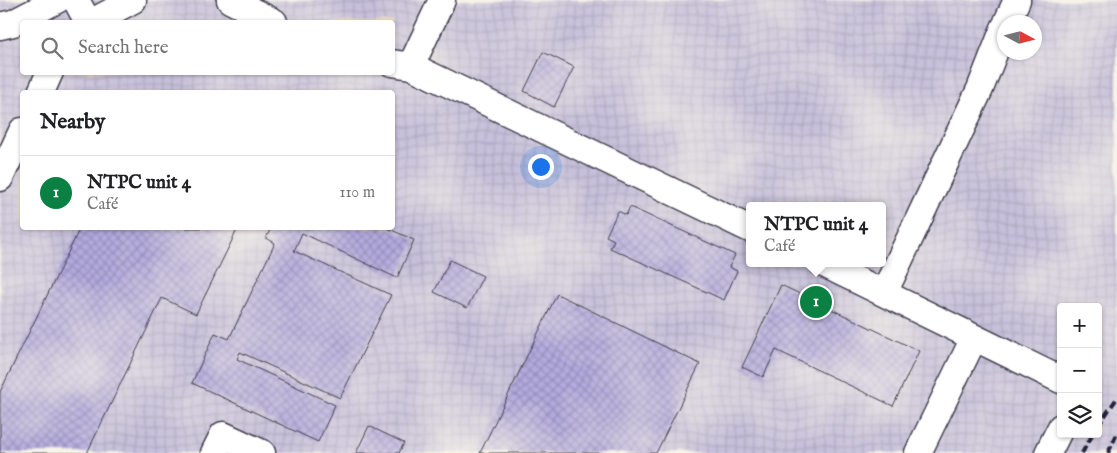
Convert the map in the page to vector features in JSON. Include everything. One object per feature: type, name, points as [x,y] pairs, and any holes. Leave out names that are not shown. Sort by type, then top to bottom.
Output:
[{"type":"lane","points":[[0,26],[13,23],[57,0]]},
{"type":"lane","points":[[76,0],[89,20]]},
{"type":"lane","points":[[94,20],[132,0]]},
{"type":"lane","points":[[230,0],[270,20]]},
{"type":"lane","points":[[442,0],[402,65],[746,227]]},
{"type":"lane","points":[[1010,15],[1017,0]]},
{"type":"lane","points":[[884,293],[980,88],[997,46]]},
{"type":"lane","points":[[41,90],[48,75]]},
{"type":"lane","points":[[0,178],[20,134]]},
{"type":"lane","points":[[830,267],[1000,352],[1057,378]]},
{"type":"lane","points":[[918,453],[974,338]]},
{"type":"lane","points":[[1048,453],[1057,434]]},
{"type":"lane","points":[[214,453],[223,435],[262,453]]},
{"type":"shaded area","points":[[0,0],[1117,0],[1117,453],[0,453]]},
{"type":"building","points":[[543,52],[574,67],[554,107],[524,91]]},
{"type":"building","points":[[630,207],[735,255],[729,267],[737,271],[724,300],[610,248],[614,240],[606,236],[618,211],[626,215]]},
{"type":"building","points":[[79,230],[237,230],[196,314],[162,298],[87,453],[0,453],[0,392]]},
{"type":"building","points":[[270,230],[392,230],[414,240],[397,278],[302,233],[294,251],[391,295],[340,398],[240,352],[237,359],[335,405],[318,442],[192,383],[215,333],[229,339],[275,243],[266,238]]},
{"type":"building","points":[[450,260],[483,276],[467,308],[434,292]]},
{"type":"building","points":[[781,285],[919,351],[893,406],[776,350],[763,377],[742,367]]},
{"type":"building","points":[[557,294],[700,364],[656,453],[480,453]]},
{"type":"building","points":[[369,426],[404,443],[399,453],[356,453]]},
{"type":"railway","points":[[1102,420],[1117,398]]},
{"type":"railway","points":[[1108,453],[1117,434]]},
{"type":"railway","points":[[1082,453],[1091,438]]},
{"type":"place","name":"NTPC unit 4","points":[[816,302]]}]
